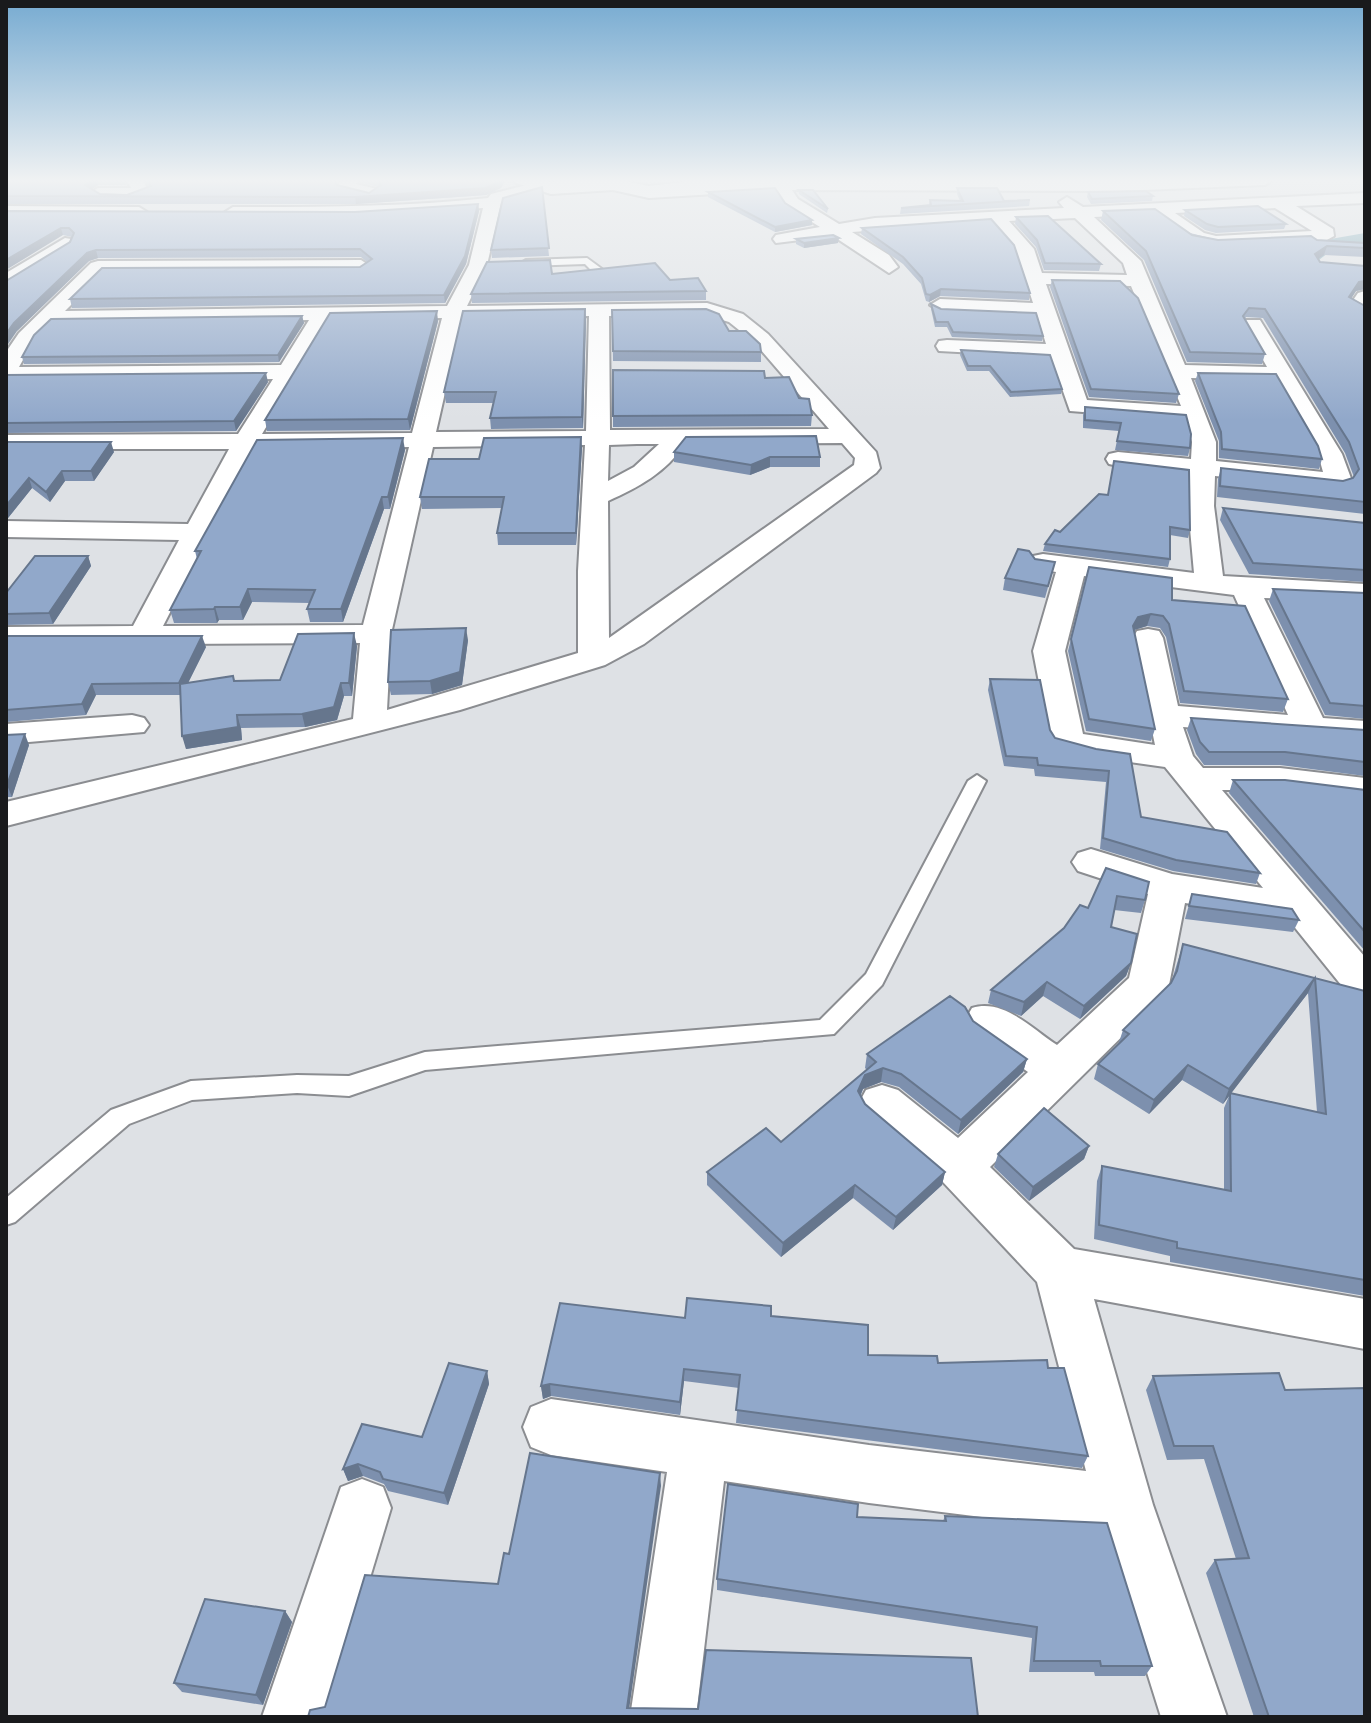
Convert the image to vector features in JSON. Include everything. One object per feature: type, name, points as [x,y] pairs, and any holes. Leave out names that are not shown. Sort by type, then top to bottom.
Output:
[{"type":"street","points":[[6,284],[41,259]]},
{"type":"street","points":[[233,267],[240,259]]},
{"type":"street","points":[[369,723],[376,634],[453,313],[485,259]]},
{"type":"street","points":[[878,259],[889,267]]},
{"type":"street","points":[[1028,259],[1078,406],[1196,414]]},
{"type":"street","points":[[1131,259],[1196,414],[1204,442],[1201,506],[1209,583]]},
{"type":"street","points":[[288,372],[6,372],[16,336],[45,317],[98,267],[361,266]]},
{"type":"street","points":[[1034,278],[1140,281]]},
{"type":"street","points":[[6,284],[74,289]]},
{"type":"street","points":[[1365,297],[1359,306],[1365,309]]},
{"type":"street","points":[[940,305],[1043,309]]},
{"type":"street","points":[[594,658],[591,616],[600,436],[609,371],[599,310]]},
{"type":"street","points":[[6,814],[524,682],[594,658],[633,637],[867,468],[867,457],[747,325],[723,311],[45,317]]},
{"type":"street","points":[[143,636],[244,444],[323,314]]},
{"type":"street","points":[[1118,459],[1339,481],[1341,454],[1282,374],[1253,324]]},
{"type":"street","points":[[947,346],[1057,351]]},
{"type":"street","points":[[1177,371],[1282,374]]},
{"type":"street","points":[[757,372],[788,372]]},
{"type":"street","points":[[6,442],[244,444],[422,438],[529,426],[600,436],[848,436]]},
{"type":"street","points":[[597,496],[634,480],[663,459],[678,436]]},
{"type":"street","points":[[1201,506],[1231,510]]},
{"type":"street","points":[[6,529],[197,532]]},
{"type":"street","points":[[1365,593],[1245,588],[1058,565],[1049,651],[1067,740],[1186,768],[1365,789]]},
{"type":"street","points":[[1245,588],[1311,728]]},
{"type":"street","points":[[6,636],[376,634]]},
{"type":"street","points":[[1148,638],[1163,715],[1186,768],[1365,985]]},
{"type":"street","points":[[1163,715],[1365,731]]},
{"type":"street","points":[[6,734],[132,725]]},
{"type":"street","points":[[1091,862],[1169,887],[1303,908]]},
{"type":"street","points":[[959,1167],[1148,985],[1169,887]]},
{"type":"street","points":[[987,1020],[1059,1070]]},
{"type":"street","points":[[882,1103],[959,1167],[1060,1270],[1124,1505],[1194,1717]]},
{"type":"street","points":[[1060,1270],[1365,1324]]},
{"type":"street","points":[[551,1427],[1124,1505]]},
{"type":"street","points":[[663,1717],[699,1449]]},
{"type":"street","points":[[295,1717],[362,1508]]},
{"type":"lane","points":[[517,263],[587,261],[598,271]]},
{"type":"lane","points":[[6,1214],[120,1117],[191,1091],[297,1084],[349,1086],[425,1061],[826,1028],[874,979],[977,781]]},
{"type":"building","points":[[41,259],[80,259],[6,334],[6,281]]},
{"type":"building","points":[[371,259],[463,259],[444,295],[70,299],[102,268],[360,267]]},
{"type":"building","points":[[905,259],[1019,259],[1030,293],[941,289],[930,295],[926,294],[922,278]]},
{"type":"building","points":[[1044,259],[1096,259],[1101,264],[1045,263]]},
{"type":"building","points":[[1150,259],[1318,259],[1365,266],[1365,281],[1359,282],[1349,297],[1365,306],[1365,502],[1220,486],[1221,468],[1343,481],[1353,478],[1359,469],[1349,442],[1265,309],[1249,308],[1243,316],[1265,354],[1190,352]]},
{"type":"building","points":[[550,260],[552,274],[655,263],[670,280],[698,278],[706,291],[471,294],[487,262]]},
{"type":"building","points":[[1052,280],[1120,281],[1138,298],[1179,394],[1091,389]]},
{"type":"building","points":[[931,304],[941,309],[1036,313],[1043,336],[953,332],[948,322],[936,322]]},
{"type":"building","points":[[585,309],[582,417],[490,418],[496,392],[444,392],[463,311]]},
{"type":"building","points":[[706,309],[719,314],[729,331],[746,331],[760,344],[761,352],[613,351],[612,310]]},
{"type":"building","points":[[437,311],[408,419],[265,420],[330,313]]},
{"type":"building","points":[[302,316],[278,355],[22,357],[34,335],[51,319]]},
{"type":"building","points":[[961,350],[1050,355],[1062,389],[1011,392],[990,366],[968,366]]},
{"type":"building","points":[[613,370],[764,371],[765,378],[789,377],[799,398],[809,399],[812,415],[613,416]]},
{"type":"building","points":[[266,373],[234,421],[6,423],[6,375]]},
{"type":"building","points":[[1198,373],[1276,374],[1318,446],[1322,459],[1222,449],[1221,432]]},
{"type":"building","points":[[1085,407],[1186,415],[1191,434],[1190,448],[1117,441],[1121,423],[1085,420]]},
{"type":"building","points":[[816,436],[820,457],[770,457],[751,465],[674,452],[686,437]]},
{"type":"building","points":[[581,437],[576,533],[497,533],[504,497],[420,497],[429,459],[479,459],[484,438]]},
{"type":"building","points":[[403,438],[388,497],[382,497],[341,609],[307,609],[315,590],[248,589],[240,607],[170,610],[201,551],[195,551],[257,440]]},
{"type":"building","points":[[6,442],[111,442],[91,471],[62,471],[46,492],[29,478],[6,506]]},
{"type":"building","points":[[1114,461],[1189,470],[1190,530],[1170,527],[1170,559],[1045,544],[1055,530],[1060,532],[1099,494],[1108,495]]},
{"type":"building","points":[[1223,508],[1365,523],[1365,570],[1253,563]]},
{"type":"building","points":[[1018,549],[1029,551],[1035,559],[1055,562],[1048,586],[1005,578]]},
{"type":"building","points":[[35,556],[88,556],[49,613],[6,614],[6,593]]},
{"type":"building","points":[[1089,567],[1172,578],[1172,600],[1245,606],[1288,699],[1184,691],[1169,624],[1163,616],[1151,614],[1138,617],[1133,626],[1155,729],[1089,719],[1071,639]]},
{"type":"building","points":[[1273,589],[1365,593],[1365,706],[1330,703]]},
{"type":"building","points":[[466,628],[460,672],[430,681],[388,682],[391,630]]},
{"type":"building","points":[[354,633],[349,683],[341,683],[334,707],[302,714],[237,715],[238,727],[182,736],[180,684],[233,676],[234,681],[280,680],[298,634]]},
{"type":"building","points":[[6,636],[202,636],[179,683],[92,684],[82,704],[6,710]]},
{"type":"building","points":[[990,679],[1040,680],[1050,730],[1055,738],[1130,754],[1141,817],[1227,832],[1260,873],[1176,860],[1103,838],[1109,771],[1038,765],[1037,758],[1006,756]]},
{"type":"building","points":[[1191,718],[1365,730],[1365,762],[1285,752],[1209,752],[1200,742]]},
{"type":"building","points":[[25,734],[7,785],[6,785],[6,735]]},
{"type":"building","points":[[1233,780],[1285,780],[1365,790],[1365,932]]},
{"type":"building","points":[[1106,868],[1149,882],[1145,900],[1117,896],[1111,927],[1137,934],[1131,963],[1084,1006],[1047,982],[1024,1002],[991,990],[1064,928],[1080,905],[1088,908]]},
{"type":"building","points":[[1192,894],[1292,909],[1299,920],[1189,906]]},
{"type":"building","points":[[1183,944],[1315,978],[1229,1089],[1188,1065],[1154,1100],[1098,1064],[1129,1034],[1123,1030],[1171,983]]},
{"type":"building","points":[[1315,978],[1365,991],[1365,1280],[1177,1248],[1177,1242],[1099,1225],[1102,1166],[1231,1191],[1230,1093],[1326,1114]]},
{"type":"building","points":[[950,996],[965,1007],[973,1021],[1027,1059],[961,1120],[901,1074],[883,1068],[865,1075],[858,1091],[865,1104],[945,1172],[896,1217],[855,1185],[783,1243],[707,1172],[766,1128],[781,1142],[876,1062],[867,1054]]},
{"type":"building","points":[[1044,1108],[1089,1146],[1033,1187],[998,1154]]},
{"type":"building","points":[[687,1298],[771,1306],[771,1316],[868,1325],[868,1355],[937,1356],[938,1363],[1047,1360],[1048,1368],[1064,1368],[1088,1456],[736,1410],[740,1375],[684,1369],[680,1402],[550,1384],[541,1386],[560,1303],[685,1318]]},
{"type":"building","points":[[449,1363],[487,1371],[444,1493],[383,1479],[380,1472],[358,1464],[343,1469],[362,1424],[422,1437]]},
{"type":"building","points":[[1279,1373],[1285,1390],[1365,1388],[1365,1717],[1269,1717],[1215,1560],[1249,1558],[1213,1446],[1174,1446],[1153,1376]]},
{"type":"building","points":[[530,1453],[660,1473],[627,1708],[698,1709],[706,1650],[971,1658],[978,1717],[308,1717],[310,1710],[325,1707],[365,1575],[498,1584],[504,1553],[509,1554]]},
{"type":"building","points":[[728,1484],[858,1504],[857,1517],[946,1521],[945,1516],[1107,1523],[1152,1666],[1101,1666],[1100,1661],[1034,1661],[1037,1627],[717,1579]]},
{"type":"building","points":[[205,1599],[285,1611],[256,1695],[174,1683]]},
{"type":"waterway","points":[[1300,265],[1307,259]]}]
